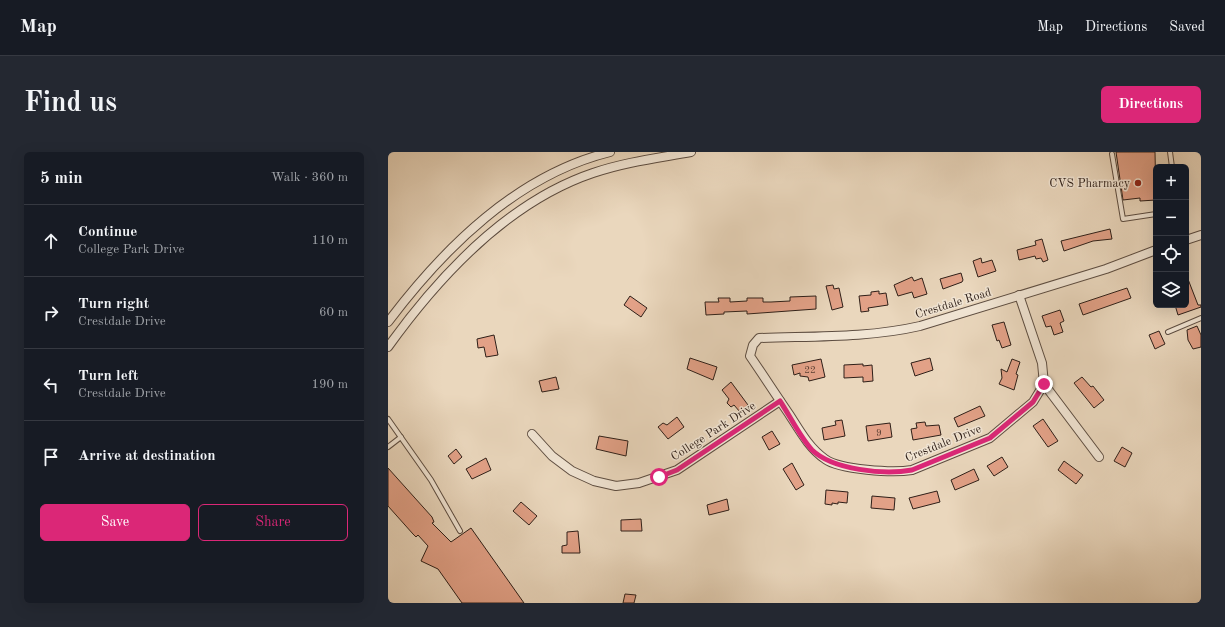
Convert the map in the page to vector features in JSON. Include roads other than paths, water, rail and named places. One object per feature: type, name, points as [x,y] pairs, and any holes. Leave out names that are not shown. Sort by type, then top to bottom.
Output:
[{"type":"street","points":[[388,322],[448,252],[486,217],[504,203],[524,189],[558,171],[587,159],[610,152]]},
{"type":"street","points":[[388,347],[424,302],[459,263],[496,229],[532,202],[552,191],[592,174],[633,162],[691,152]]},
{"type":"street","points":[[1189,239],[1201,235]]},
{"type":"street","name":"Crestdale Road","points":[[753,345],[759,338],[897,332],[1106,269],[1153,251]]},
{"type":"street","points":[[1019,295],[1042,363],[1044,384],[1099,457]]},
{"type":"street","name":"Crestdale Drive","points":[[753,345],[750,356],[812,449],[826,461],[843,466],[898,472],[912,470],[990,438],[1033,402],[1044,384]]},
{"type":"street","name":"College Park Drive","points":[[532,434],[552,456],[572,471],[594,481],[616,486],[639,483],[677,470],[780,401]]},
{"type":"lane","points":[[1170,152],[1172,164]]},
{"type":"lane","points":[[1112,154],[1123,219],[1153,214]]},
{"type":"lane","points":[[1168,332],[1201,318]]},
{"type":"lane","points":[[388,419],[431,480],[460,531]]},
{"type":"lane","points":[[388,447],[401,437]]},
{"type":"place","name":"CVS Pharmacy","points":[[1138,183]]}]
